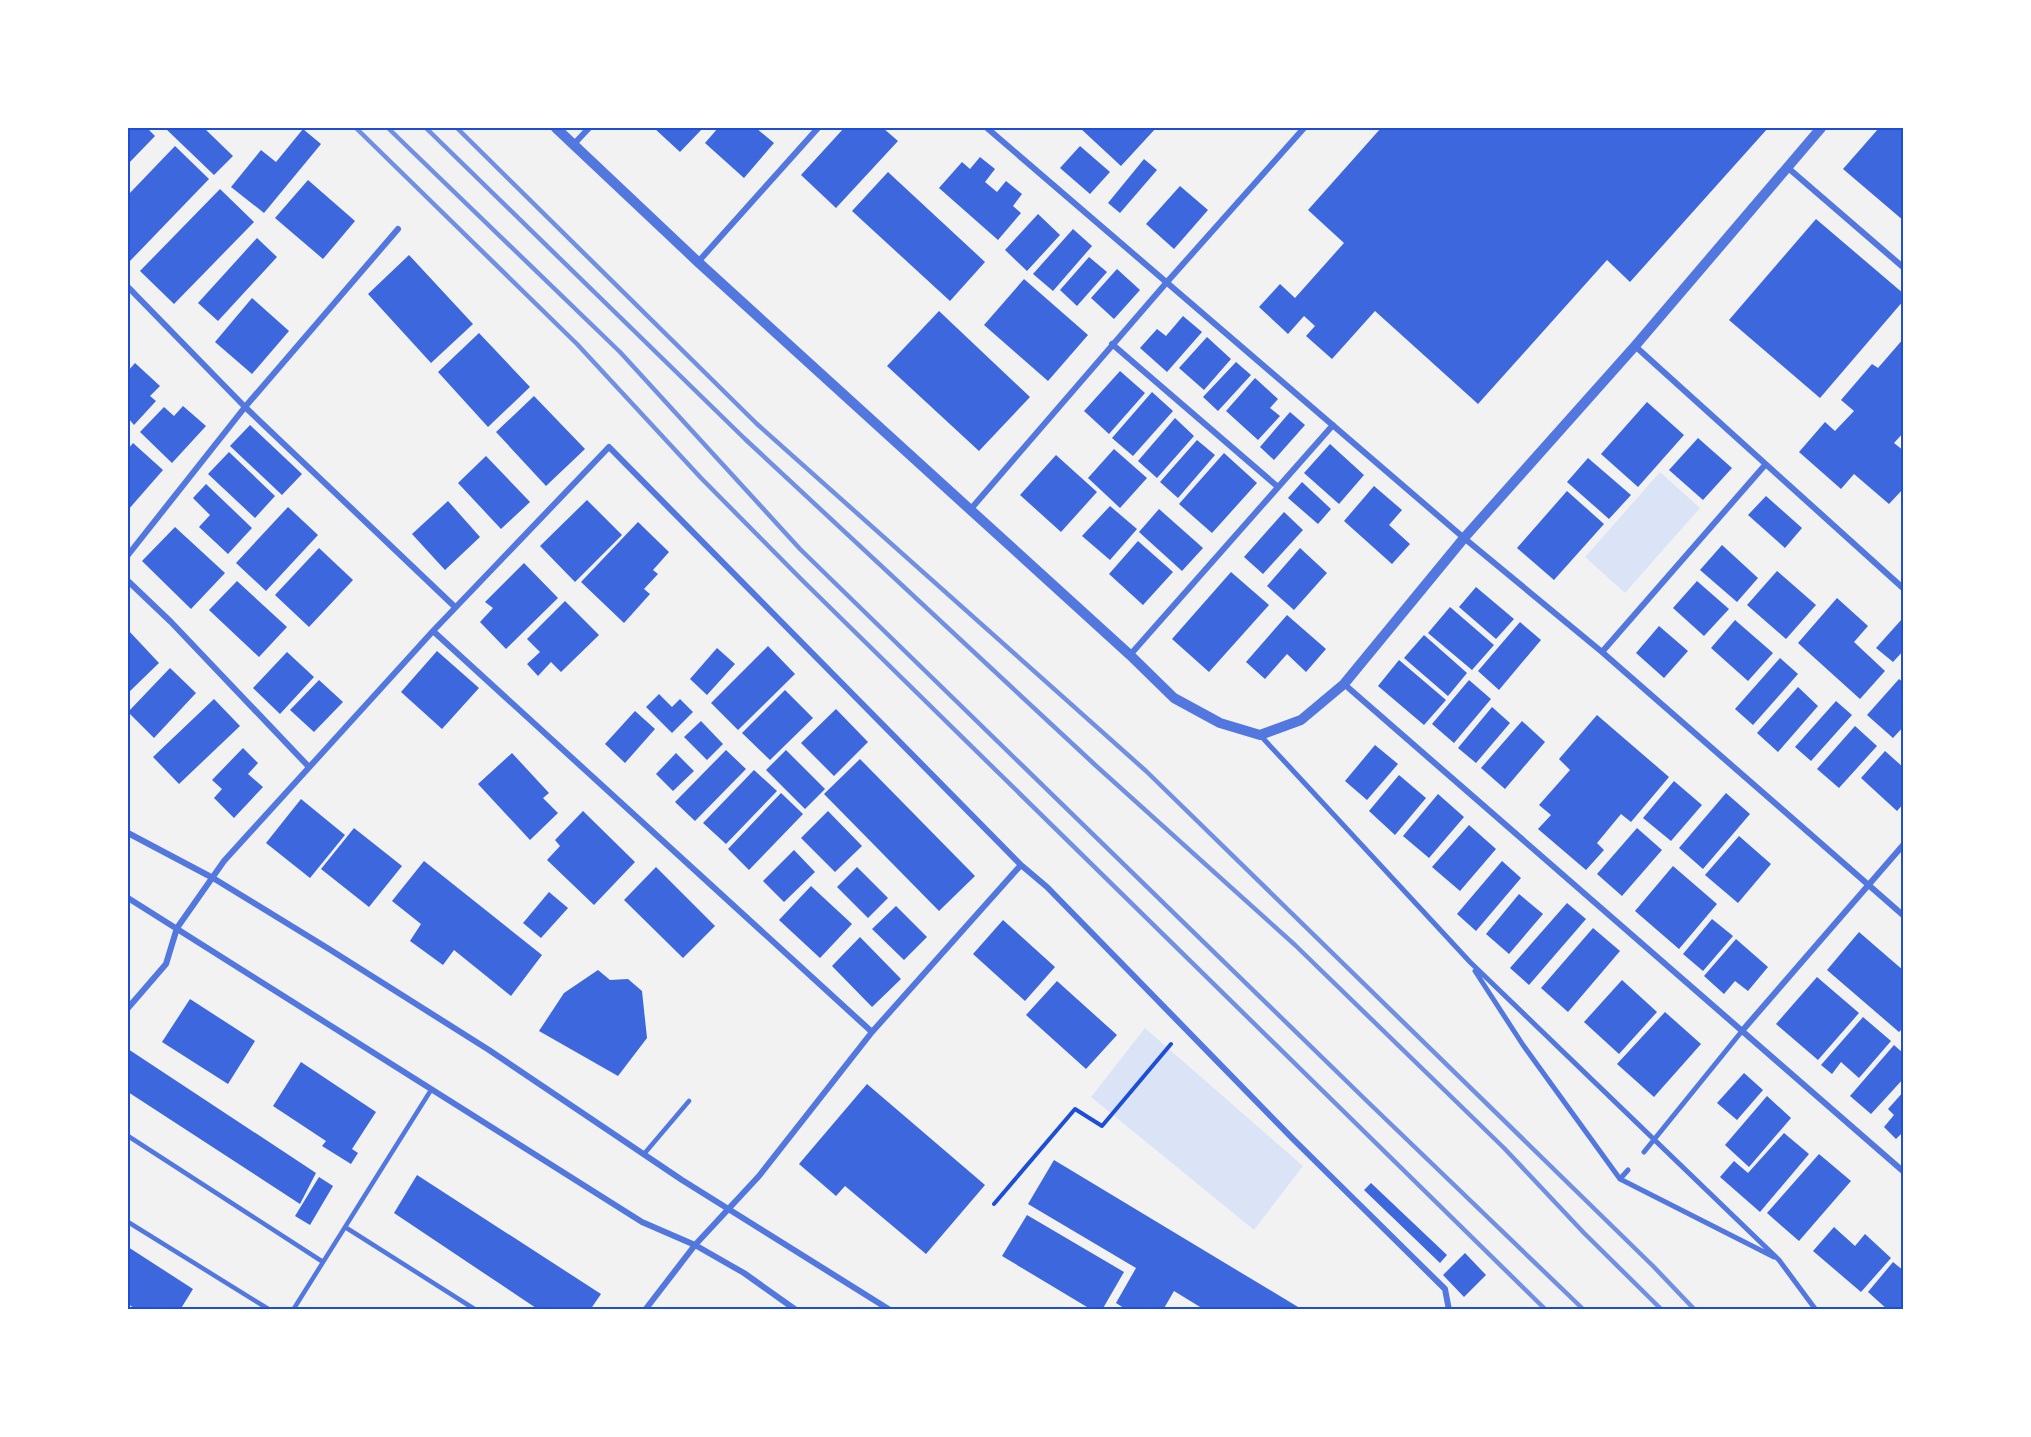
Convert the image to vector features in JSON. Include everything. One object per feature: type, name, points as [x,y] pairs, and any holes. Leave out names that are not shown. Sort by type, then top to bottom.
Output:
[{"type":"street","points":[[556,128],[698,262],[1130,655],[1174,698],[1220,723],[1260,735],[1470,962],[1779,1260],[1816,1310]]},
{"type":"street","points":[[574,144],[589,128]]},
{"type":"street","points":[[698,262],[818,128]]},
{"type":"street","points":[[987,128],[1464,538],[1602,652],[1904,916]]},
{"type":"street","points":[[970,510],[1112,344],[1304,128]]},
{"type":"street","points":[[1260,735],[1301,720],[1344,684],[1464,538],[1635,346],[1821,128]]},
{"type":"street","points":[[1788,167],[1904,268]]},
{"type":"street","points":[[128,555],[245,407],[398,229]]},
{"type":"street","points":[[128,287],[245,407],[455,607]]},
{"type":"street","points":[[1112,344],[1278,488]]},
{"type":"street","points":[[1635,346],[1904,589]]},
{"type":"street","points":[[1130,655],[1333,425]]},
{"type":"street","points":[[128,1008],[166,964],[177,928],[224,861],[455,607],[609,447],[1445,1289],[1449,1310]]},
{"type":"street","points":[[1602,652],[1765,465]]},
{"type":"street","points":[[128,581],[171,622],[309,767]]},
{"type":"street","points":[[433,631],[872,1032]]},
{"type":"street","points":[[1344,684],[1904,1172]]},
{"type":"street","points":[[128,834],[213,878],[489,1050],[728,1209],[890,1310]]},
{"type":"street","points":[[1644,1152],[1742,1031],[1904,844]]},
{"type":"street","points":[[645,1310],[695,1245],[759,1176],[872,1032],[1022,865]]},
{"type":"street","points":[[128,898],[642,1222],[695,1245],[744,1273],[796,1310]]},
{"type":"street","points":[[1470,962],[1522,1045],[1620,1179],[1779,1260]]},
{"type":"street","points":[[1620,1179],[1628,1170]]},
{"type":"lane","points":[[293,1310],[431,1090]]},
{"type":"lane","points":[[644,1154],[689,1101]]},
{"type":"lane","points":[[128,1136],[323,1262]]},
{"type":"lane","points":[[128,1222],[270,1310]]},
{"type":"lane","points":[[345,1227],[476,1310]]},
{"type":"path","points":[[994,1204],[1075,1109],[1102,1126],[1186,1029]]},
{"type":"shaded area","points":[[1660,472],[1700,508],[1625,593],[1585,557]]},
{"type":"shaded area","points":[[1145,1028],[1303,1166],[1254,1230],[1091,1097]]},
{"type":"building","points":[[128,128],[147,128],[155,136],[128,164]]},
{"type":"building","points":[[165,128],[204,128],[233,156],[214,175]]},
{"type":"building","points":[[654,128],[703,128],[680,152]]},
{"type":"building","points":[[718,128],[756,128],[774,143],[744,178],[705,143]]},
{"type":"building","points":[[844,128],[883,128],[898,141],[836,208],[801,175]]},
{"type":"building","points":[[1080,128],[1156,128],[1121,166]]},
{"type":"building","points":[[1381,128],[1768,128],[1630,282],[1607,260],[1478,404],[1375,311],[1332,359],[1306,336],[1315,326],[1304,316],[1288,334],[1259,307],[1280,284],[1295,298],[1344,243],[1308,210]]},
{"type":"building","points":[[1879,128],[1904,128],[1904,221],[1843,169]]},
{"type":"building","points":[[303,129],[321,144],[264,213],[231,187],[261,150],[276,162]]},
{"type":"building","points":[[175,146],[209,179],[130,261],[128,259],[128,195]]},
{"type":"building","points":[[1080,146],[1110,172],[1090,194],[1060,168]]},
{"type":"building","points":[[980,157],[995,169],[985,182],[997,192],[1006,181],[1022,194],[1013,206],[1021,213],[998,240],[939,188],[962,162],[970,169]]},
{"type":"building","points":[[1144,159],[1157,170],[1120,213],[1108,203]]},
{"type":"building","points":[[888,172],[985,262],[950,301],[852,211]]},
{"type":"building","points":[[308,180],[355,221],[323,259],[275,218]]},
{"type":"building","points":[[1180,186],[1208,210],[1174,249],[1146,224]]},
{"type":"building","points":[[220,189],[254,222],[174,304],[140,271]]},
{"type":"building","points":[[1038,214],[1060,235],[1027,271],[1005,250]]},
{"type":"building","points":[[1816,219],[1904,294],[1904,300],[1820,398],[1729,320]]},
{"type":"building","points":[[1073,229],[1092,246],[1053,291],[1033,274]]},
{"type":"building","points":[[257,238],[277,257],[218,321],[198,303]]},
{"type":"building","points":[[409,255],[473,324],[431,363],[368,294]]},
{"type":"building","points":[[1089,257],[1107,272],[1077,306],[1060,290]]},
{"type":"building","points":[[1117,269],[1140,290],[1114,319],[1091,298]]},
{"type":"building","points":[[1024,279],[1088,335],[1048,381],[984,325]]},
{"type":"building","points":[[252,298],[289,331],[252,374],[215,342]]},
{"type":"building","points":[[939,311],[1030,397],[979,451],[887,366]]},
{"type":"building","points":[[1183,316],[1202,332],[1167,372],[1140,348],[1157,329],[1166,336]]},
{"type":"building","points":[[479,333],[530,387],[488,427],[438,372]]},
{"type":"building","points":[[1207,337],[1231,359],[1204,390],[1179,368]]},
{"type":"building","points":[[1904,338],[1904,432],[1894,443],[1904,451],[1904,488],[1889,504],[1854,474],[1841,489],[1799,452],[1825,422],[1835,431],[1854,411],[1841,400],[1872,364],[1878,368]]},
{"type":"building","points":[[1236,362],[1251,375],[1218,411],[1203,397]]},
{"type":"building","points":[[135,363],[160,386],[150,396],[156,401],[134,425],[128,418],[128,371]]},
{"type":"building","points":[[1120,371],[1145,393],[1109,434],[1084,411]]},
{"type":"building","points":[[1255,378],[1278,399],[1270,408],[1280,416],[1258,440],[1226,411]]},
{"type":"building","points":[[1152,392],[1173,411],[1133,456],[1112,438]]},
{"type":"building","points":[[534,396],[585,449],[546,486],[496,432]]},
{"type":"building","points":[[1647,402],[1684,435],[1638,487],[1601,454]]},
{"type":"building","points":[[183,406],[206,426],[172,463],[140,432],[164,407],[174,416]]},
{"type":"building","points":[[1290,412],[1305,425],[1274,460],[1260,447]]},
{"type":"building","points":[[1175,418],[1194,436],[1157,478],[1138,461]]},
{"type":"building","points":[[250,425],[302,474],[282,495],[230,446]]},
{"type":"building","points":[[1698,438],[1732,468],[1703,500],[1669,470]]},
{"type":"building","points":[[1197,440],[1215,455],[1178,498],[1160,482]]},
{"type":"building","points":[[133,443],[163,470],[128,510],[128,449]]},
{"type":"building","points":[[1330,444],[1364,475],[1339,504],[1304,473]]},
{"type":"building","points":[[1114,449],[1147,478],[1120,508],[1088,478]]},
{"type":"building","points":[[229,452],[275,496],[255,518],[208,474]]},
{"type":"building","points":[[1224,453],[1257,483],[1212,533],[1179,504]]},
{"type":"building","points":[[1056,455],[1097,492],[1061,532],[1020,495]]},
{"type":"building","points":[[486,456],[530,502],[501,529],[458,483]]},
{"type":"building","points":[[1588,458],[1631,495],[1609,519],[1567,482]]},
{"type":"building","points":[[1302,482],[1331,509],[1318,524],[1288,498]]},
{"type":"building","points":[[206,484],[252,528],[228,554],[199,527],[210,515],[193,498]]},
{"type":"building","points":[[1374,486],[1402,510],[1389,525],[1410,544],[1392,564],[1344,521]]},
{"type":"building","points":[[1567,491],[1604,524],[1554,580],[1517,548]]},
{"type":"building","points":[[1766,496],[1802,528],[1785,548],[1748,515]]},
{"type":"building","points":[[587,500],[622,535],[575,582],[540,546]]},
{"type":"building","points":[[448,501],[480,537],[445,570],[412,534]]},
{"type":"building","points":[[1110,506],[1137,529],[1110,560],[1082,536]]},
{"type":"building","points":[[288,507],[318,535],[266,591],[236,563]]},
{"type":"building","points":[[1159,509],[1203,548],[1182,571],[1139,532]]},
{"type":"building","points":[[1284,512],[1303,530],[1263,574],[1244,557]]},
{"type":"building","points":[[638,522],[669,552],[653,570],[658,574],[644,589],[650,594],[624,623],[581,582]]},
{"type":"building","points":[[175,527],[225,573],[191,609],[142,561]]},
{"type":"building","points":[[1138,541],[1173,572],[1143,605],[1109,574]]},
{"type":"building","points":[[1722,545],[1758,578],[1737,602],[1700,570]]},
{"type":"building","points":[[319,548],[353,580],[309,627],[275,595]]},
{"type":"building","points":[[1300,548],[1327,573],[1294,610],[1267,586]]},
{"type":"building","points":[[524,563],[558,598],[506,649],[480,622],[493,608],[485,602]]},
{"type":"building","points":[[1777,571],[1816,605],[1786,639],[1747,605]]},
{"type":"building","points":[[1231,572],[1269,605],[1209,672],[1172,639]]},
{"type":"building","points":[[237,581],[287,627],[259,657],[209,610]]},
{"type":"building","points":[[1697,581],[1729,609],[1704,636],[1673,608]]},
{"type":"building","points":[[1476,587],[1514,619],[1496,639],[1459,607]]},
{"type":"building","points":[[1837,598],[1868,626],[1854,642],[1885,671],[1860,699],[1798,643]]},
{"type":"building","points":[[565,601],[599,635],[561,672],[551,662],[538,676],[527,664],[540,652],[527,639]]},
{"type":"building","points":[[1450,607],[1494,645],[1472,670],[1428,633]]},
{"type":"building","points":[[1287,615],[1326,649],[1306,672],[1287,654],[1265,679],[1246,662]]},
{"type":"building","points":[[1902,619],[1904,650],[1893,662],[1876,648]]},
{"type":"building","points":[[1735,620],[1773,653],[1748,681],[1711,648]]},
{"type":"building","points":[[1520,622],[1541,640],[1499,690],[1478,671]]},
{"type":"building","points":[[1659,626],[1688,651],[1664,678],[1636,653]]},
{"type":"building","points":[[128,632],[159,663],[128,693]]},
{"type":"building","points":[[1424,635],[1467,673],[1448,696],[1404,658]]},
{"type":"building","points":[[768,646],[795,674],[738,730],[711,703]]},
{"type":"building","points":[[717,648],[735,664],[707,695],[690,679]]},
{"type":"building","points":[[437,651],[479,688],[442,729],[401,692]]},
{"type":"building","points":[[287,652],[314,677],[280,714],[253,688]]},
{"type":"building","points":[[1780,658],[1798,674],[1753,725],[1735,709]]},
{"type":"building","points":[[1399,660],[1446,700],[1424,725],[1378,686]]},
{"type":"building","points":[[170,668],[196,693],[154,738],[128,712]]},
{"type":"building","points":[[1899,679],[1904,683],[1904,726],[1893,738],[1867,715]]},
{"type":"building","points":[[319,680],[343,702],[314,732],[290,710]]},
{"type":"building","points":[[1469,680],[1491,699],[1454,743],[1432,724]]},
{"type":"building","points":[[1798,687],[1818,706],[1778,752],[1757,733]]},
{"type":"building","points":[[785,690],[813,718],[770,760],[742,733]]},
{"type":"building","points":[[659,694],[672,707],[680,699],[693,712],[672,733],[646,707]]},
{"type":"building","points":[[214,699],[240,726],[179,784],[153,757]]},
{"type":"building","points":[[1836,701],[1852,715],[1811,761],[1795,747]]},
{"type":"building","points":[[1492,707],[1510,723],[1476,763],[1458,748]]},
{"type":"building","points":[[836,709],[868,742],[834,776],[801,743]]},
{"type":"building","points":[[635,711],[655,729],[625,763],[605,744]]},
{"type":"building","points":[[1597,715],[1669,777],[1631,822],[1621,814],[1597,843],[1604,850],[1586,870],[1538,829],[1551,815],[1539,805],[1570,770],[1559,759]]},
{"type":"building","points":[[701,721],[723,744],[707,760],[684,737]]},
{"type":"building","points":[[1522,721],[1545,742],[1505,789],[1481,768]]},
{"type":"building","points":[[1855,726],[1877,746],[1839,788],[1817,769]]},
{"type":"building","points":[[1375,745],[1398,764],[1367,800],[1345,781]]},
{"type":"building","points":[[243,748],[258,763],[248,774],[263,787],[234,818],[214,798],[222,789],[212,780]]},
{"type":"building","points":[[726,750],[746,769],[695,821],[675,802]]},
{"type":"building","points":[[786,750],[825,789],[805,809],[766,770]]},
{"type":"building","points":[[1885,751],[1904,768],[1904,803],[1897,811],[1861,778]]},
{"type":"building","points":[[512,753],[549,793],[543,798],[558,813],[530,840],[478,784]]},
{"type":"building","points":[[676,753],[694,771],[673,791],[656,774]]},
{"type":"building","points":[[860,759],[975,876],[939,911],[824,794]]},
{"type":"building","points":[[754,770],[777,791],[726,844],[703,823]]},
{"type":"building","points":[[1399,775],[1426,798],[1395,835],[1369,811]]},
{"type":"building","points":[[1674,781],[1702,805],[1671,841],[1643,818]]},
{"type":"building","points":[[781,793],[803,814],[749,870],[728,849]]},
{"type":"building","points":[[1726,793],[1750,814],[1703,869],[1679,848]]},
{"type":"building","points":[[1438,794],[1464,817],[1429,858],[1403,836]]},
{"type":"building","points":[[301,799],[345,835],[310,878],[266,843]]},
{"type":"building","points":[[583,811],[635,862],[594,905],[547,860],[560,846],[555,840]]},
{"type":"building","points":[[828,811],[862,846],[835,872],[801,838]]},
{"type":"building","points":[[1469,825],[1496,849],[1460,891],[1432,867]]},
{"type":"building","points":[[354,828],[402,866],[369,907],[321,869]]},
{"type":"building","points":[[1637,828],[1662,850],[1622,896],[1597,874]]},
{"type":"building","points":[[1739,836],[1771,864],[1738,903],[1705,875]]},
{"type":"building","points":[[794,850],[815,872],[784,902],[763,881]]},
{"type":"building","points":[[424,861],[542,955],[511,996],[454,950],[443,965],[410,941],[421,924],[392,901]]},
{"type":"building","points":[[1502,861],[1521,878],[1476,931],[1457,914]]},
{"type":"building","points":[[1673,866],[1717,904],[1679,949],[1635,911]]},
{"type":"building","points":[[656,867],[715,926],[683,958],[624,900]]},
{"type":"building","points":[[857,867],[888,898],[868,918],[837,887]]},
{"type":"building","points":[[811,886],[852,924],[820,958],[779,920]]},
{"type":"building","points":[[549,892],[568,908],[541,938],[523,923]]},
{"type":"building","points":[[1519,894],[1543,914],[1509,954],[1486,934]]},
{"type":"building","points":[[1567,903],[1586,919],[1529,985],[1510,968]]},
{"type":"building","points":[[896,906],[927,937],[904,960],[872,929]]},
{"type":"building","points":[[1712,919],[1733,936],[1703,971],[1683,954]]},
{"type":"building","points":[[1003,920],[1055,967],[1025,1001],[973,954]]},
{"type":"building","points":[[1593,928],[1620,951],[1568,1012],[1541,988]]},
{"type":"building","points":[[1859,932],[1904,971],[1904,1027],[1899,1032],[1827,970]]},
{"type":"building","points":[[860,937],[901,979],[872,1007],[832,966]]},
{"type":"building","points":[[1736,939],[1768,967],[1748,991],[1735,981],[1724,994],[1704,976]]},
{"type":"building","points":[[598,970],[610,980],[628,979],[642,991],[647,1038],[618,1076],[539,1031],[564,993]]},
{"type":"building","points":[[1817,977],[1859,1013],[1818,1060],[1776,1024]]},
{"type":"building","points":[[1622,980],[1657,1012],[1619,1054],[1584,1022]]},
{"type":"building","points":[[1057,981],[1117,1035],[1086,1069],[1026,1015]]},
{"type":"building","points":[[190,999],[255,1041],[228,1084],[162,1042]]},
{"type":"building","points":[[1665,1012],[1701,1044],[1654,1097],[1617,1064]]},
{"type":"building","points":[[1863,1017],[1891,1041],[1859,1078],[1841,1062],[1832,1074],[1821,1065]]},
{"type":"building","points":[[1894,1045],[1904,1054],[1904,1078],[1871,1114],[1850,1096]]},
{"type":"building","points":[[128,1049],[316,1173],[300,1204],[128,1092]]},
{"type":"building","points":[[301,1062],[376,1112],[352,1149],[358,1153],[351,1164],[322,1146],[326,1141],[273,1106]]},
{"type":"building","points":[[1744,1073],[1763,1090],[1737,1120],[1717,1103]]},
{"type":"building","points":[[867,1084],[985,1185],[926,1254],[845,1186],[836,1196],[799,1164]]},
{"type":"building","points":[[1904,1091],[1904,1131],[1896,1139],[1884,1127],[1894,1115],[1888,1109]]},
{"type":"building","points":[[1767,1096],[1791,1118],[1749,1167],[1725,1145]]},
{"type":"building","points":[[1784,1133],[1809,1154],[1760,1212],[1720,1177],[1734,1161],[1748,1173]]},
{"type":"building","points":[[1819,1154],[1851,1181],[1799,1241],[1767,1213]]},
{"type":"building","points":[[1054,1160],[1303,1310],[1205,1310],[1174,1291],[1163,1310],[1127,1310],[1116,1303],[1136,1268],[1028,1204]]},
{"type":"building","points":[[417,1175],[601,1294],[590,1310],[539,1310],[394,1213]]},
{"type":"building","points":[[319,1177],[333,1186],[310,1225],[295,1216]]},
{"type":"building","points":[[1371,1183],[1447,1255],[1440,1263],[1364,1190]]},
{"type":"building","points":[[1027,1215],[1124,1272],[1102,1310],[1092,1310],[1002,1256]]},
{"type":"building","points":[[1834,1227],[1855,1246],[1865,1234],[1891,1258],[1861,1292],[1813,1251]]},
{"type":"building","points":[[128,1247],[193,1289],[180,1310],[137,1310],[128,1304]]},
{"type":"building","points":[[1465,1253],[1486,1275],[1464,1297],[1443,1275]]},
{"type":"building","points":[[1893,1262],[1904,1271],[1904,1310],[1888,1310],[1868,1292]]},
{"type":"railway","points":[[356,128],[577,344],[701,478],[803,581],[1546,1310]]},
{"type":"railway","points":[[388,128],[620,352],[800,549],[1584,1310]]},
{"type":"railway","points":[[426,128],[745,439],[1093,763],[1295,945],[1504,1148],[1584,1233],[1662,1310]]},
{"type":"railway","points":[[457,128],[757,424],[1146,771],[1653,1266],[1695,1310]]}]
